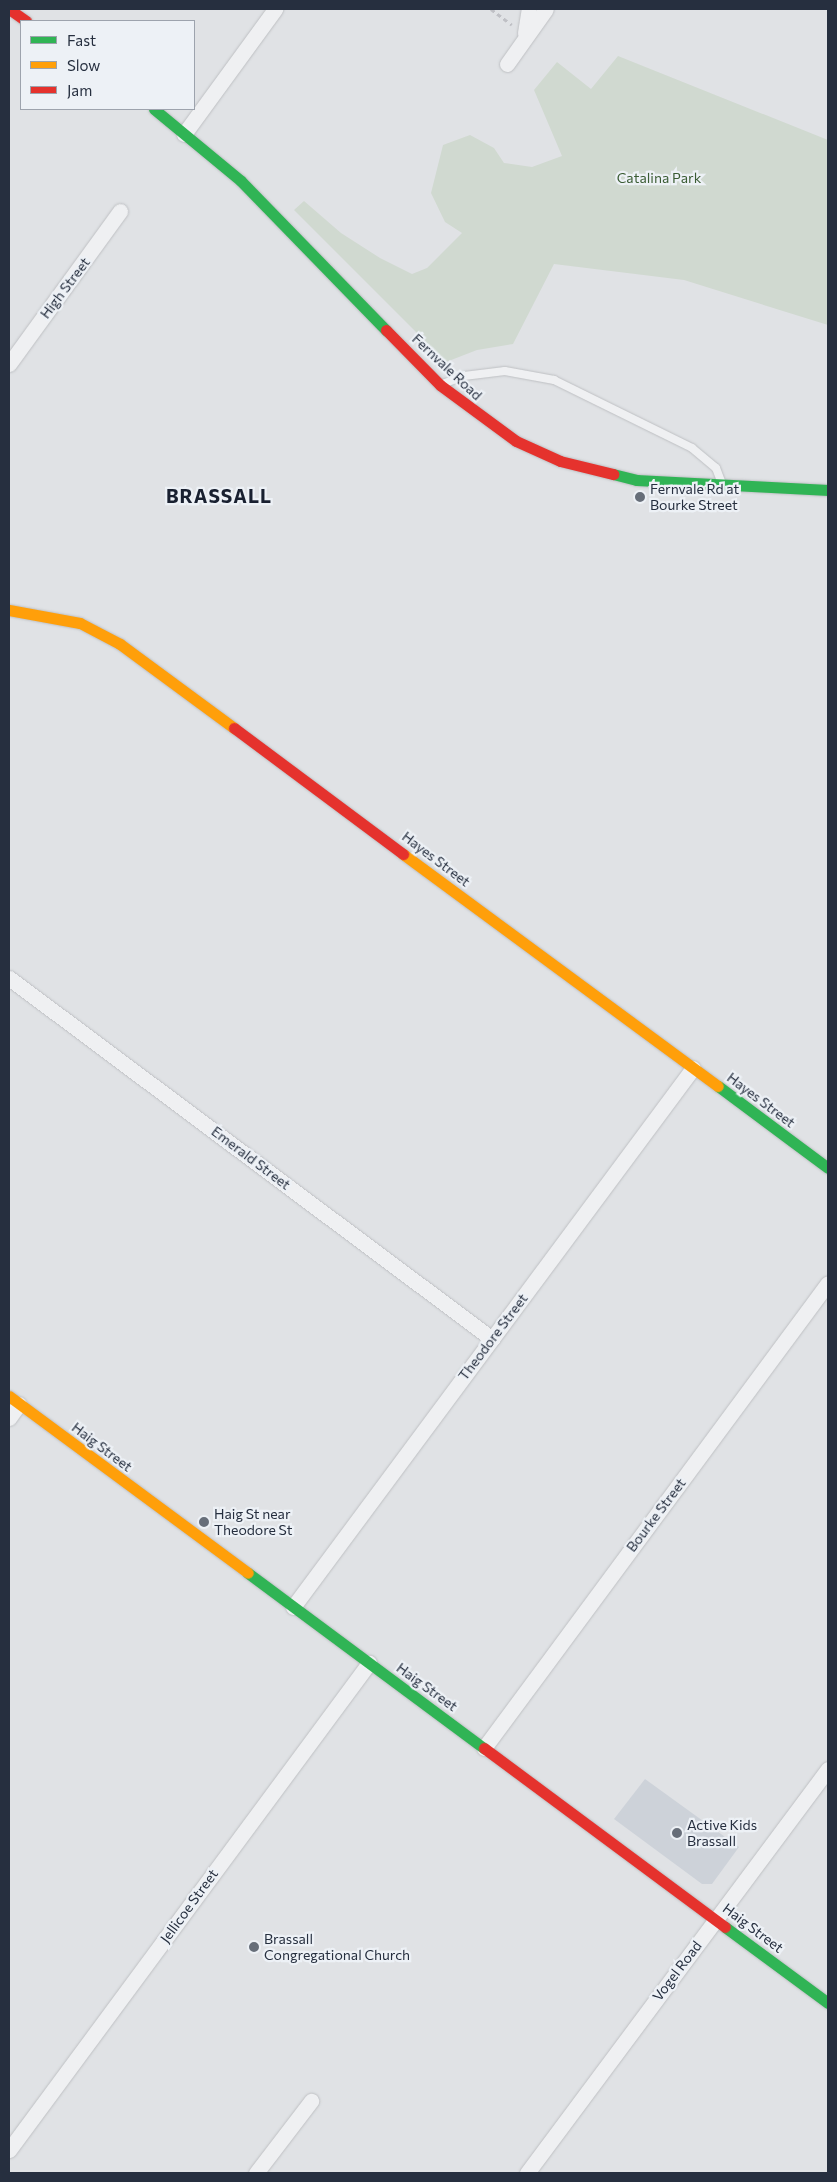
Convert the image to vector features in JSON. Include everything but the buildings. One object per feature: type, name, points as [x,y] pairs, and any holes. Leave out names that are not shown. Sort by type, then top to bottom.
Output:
[{"type":"street","points":[[9,9],[25,20]]},
{"type":"street","points":[[184,134],[275,9]]},
{"type":"street","points":[[525,33],[529,9]]},
{"type":"street","points":[[506,64],[525,33],[546,9]]},
{"type":"street","name":"Fernvale Road","points":[[155,110],[241,181],[440,385],[516,441],[560,461],[637,480],[723,487],[828,490]]},
{"type":"street","name":"High Street","points":[[9,364],[120,211]]},
{"type":"street","name":"Hayes Street","points":[[9,610],[80,623],[120,644],[828,1168]]},
{"type":"street","name":"Emerald Street","points":[[9,978],[492,1339]]},
{"type":"street","name":"Theodore Street","points":[[293,1607],[693,1068]]},
{"type":"street","name":"Bourke Street","points":[[484,1748],[828,1283]]},
{"type":"street","points":[[9,1418],[14,1400]]},
{"type":"street","name":"Haig Street","points":[[14,1400],[828,2002]]},
{"type":"street","name":"Jellicoe Street","points":[[9,2150],[369,1663]]},
{"type":"street","name":"Vogel Road","points":[[527,2173],[828,1769]]},
{"type":"street","points":[[256,2173],[311,2101]]},
{"type":"lane","points":[[440,385],[464,376],[506,371],[554,380],[692,448],[716,468],[723,487]]},
{"type":"path","points":[[491,9],[525,33]]},
{"type":"shaded area","name":"Active Kids Brassall","points":[[645,1779],[739,1847],[712,1884],[702,1884],[614,1819]]},
{"type":"green space","name":"Catalina Park","points":[[618,56],[828,140],[828,325],[684,280],[554,264],[513,344],[477,350],[446,362],[294,210],[304,201],[341,233],[380,258],[412,274],[427,268],[462,233],[445,222],[431,193],[443,145],[470,135],[494,148],[504,163],[532,167],[562,156],[534,90],[557,62],[591,89]]},
{"type":"traffic: fast","points":[[155,110],[241,181],[386,330]]},
{"type":"traffic: fast","points":[[613,474],[637,480],[828,490]]},
{"type":"traffic: fast","points":[[718,1086],[828,1168]]},
{"type":"traffic: fast","points":[[248,1573],[484,1748]]},
{"type":"traffic: fast","points":[[725,1927],[828,2003]]},
{"type":"traffic: slow","points":[[9,610],[80,623],[120,644],[234,728]]},
{"type":"traffic: slow","points":[[403,854],[718,1086]]},
{"type":"traffic: slow","points":[[9,1396],[248,1573]]},
{"type":"traffic: jam","points":[[9,9],[25,20]]},
{"type":"traffic: jam","points":[[386,330],[440,385],[516,441],[560,461],[613,474]]},
{"type":"traffic: jam","points":[[234,728],[403,854]]},
{"type":"traffic: jam","points":[[484,1748],[725,1927]]},
{"type":"place","name":"Fernvale Rd at Bourke Street","points":[[640,497]]},
{"type":"place","name":"Haig St near Theodore St","points":[[204,1522]]},
{"type":"place","name":"Active Kids Brassall","points":[[677,1833]]},
{"type":"place","name":"Brassall Congregational Church","points":[[254,1947]]},
{"type":"district","name":"BRASSALL","points":[[219,496]]}]
